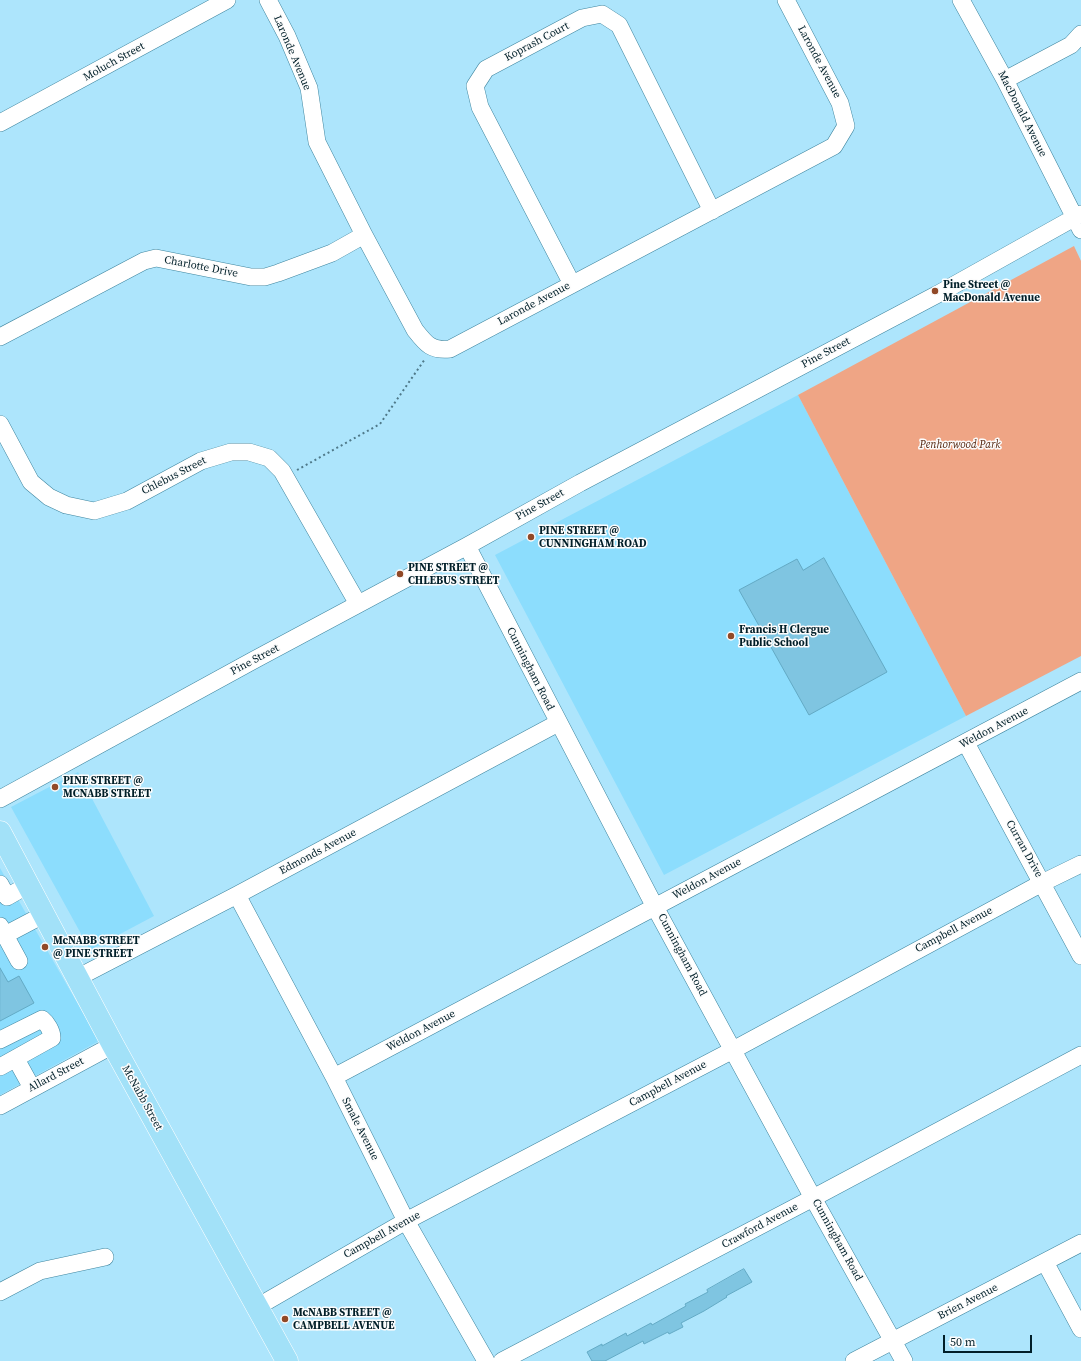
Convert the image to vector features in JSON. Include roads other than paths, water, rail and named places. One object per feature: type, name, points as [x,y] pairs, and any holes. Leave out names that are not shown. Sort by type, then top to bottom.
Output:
[{"type":"main road","name":"McNabb Street","points":[[3,844],[28,885],[113,1045],[286,1361]]},
{"type":"street","name":"Moluch Street","points":[[0,123],[227,0]]},
{"type":"street","name":"Laronde Avenue","points":[[268,0],[287,36],[309,88],[317,142],[364,235],[415,330],[423,341],[432,348],[442,350],[450,349],[834,146],[846,126],[840,103],[786,0]]},
{"type":"street","name":"MacDonald Avenue","points":[[961,0],[1079,220]]},
{"type":"street","name":"Koprash Court","points":[[572,284],[480,107],[475,86],[486,69],[582,18],[602,14],[619,26],[712,211]]},
{"type":"street","points":[[1005,80],[1071,45],[1081,34]]},
{"type":"street","name":"Pine Street","points":[[0,799],[467,546],[580,483],[1079,220]]},
{"type":"street","name":"Charlotte Drive","points":[[0,337],[144,261],[156,258],[251,277],[265,277],[332,253],[364,235]]},
{"type":"street","name":"Chlebus Street","points":[[0,424],[31,482],[49,497],[66,505],[94,511],[127,501],[200,461],[231,452],[249,452],[269,458],[282,470],[358,604]]},
{"type":"street","name":"Cunningham Road","points":[[467,546],[655,907],[813,1198],[904,1361]]},
{"type":"street","name":"Weldon Avenue","points":[[334,1077],[1081,681]]},
{"type":"street","name":"Edmonds Avenue","points":[[77,978],[237,895],[558,722]]},
{"type":"street","name":"Curran Drive","points":[[966,743],[1081,956]]},
{"type":"street","name":"Campbell Avenue","points":[[257,1307],[406,1221],[733,1050],[1042,882],[1081,864]]},
{"type":"street","points":[[2,894],[28,885]]},
{"type":"street","name":"Smale Avenue","points":[[237,895],[334,1077],[406,1221],[486,1361]]},
{"type":"street","points":[[19,961],[3,930],[44,915]]},
{"type":"street","points":[[0,1040],[42,1019],[52,1034],[52,1038],[0,1067]]},
{"type":"street","name":"Allard Street","points":[[0,1106],[113,1045]]},
{"type":"street","name":"Crawford Avenue","points":[[502,1361],[813,1198],[1081,1055]]},
{"type":"street","points":[[16,1059],[32,1088]]},
{"type":"street","name":"Brien Avenue","points":[[854,1361],[1081,1242]]},
{"type":"street","points":[[0,1292],[40,1271],[105,1257]]},
{"type":"street","points":[[1045,1262],[1081,1329]]},
{"type":"place","name":"Pine Street @ MacDonald Avenue","points":[[935,291]]},
{"type":"place","name":"PINE STREET @ CUNNINGHAM ROAD","points":[[531,537]]},
{"type":"place","name":"PINE STREET @ CHLEBUS STREET","points":[[400,574]]},
{"type":"place","name":"Francis H Clergue Public School","points":[[731,636]]},
{"type":"place","name":"PINE STREET @ MCNABB STREET","points":[[55,787]]},
{"type":"place","name":"McNABB STREET @ PINE STREET","points":[[45,947]]},
{"type":"place","name":"McNABB STREET @ CAMPBELL AVENUE","points":[[285,1319]]},
{"type":"park label","name":"Penhorwood Park","points":[[960,445]]}]
